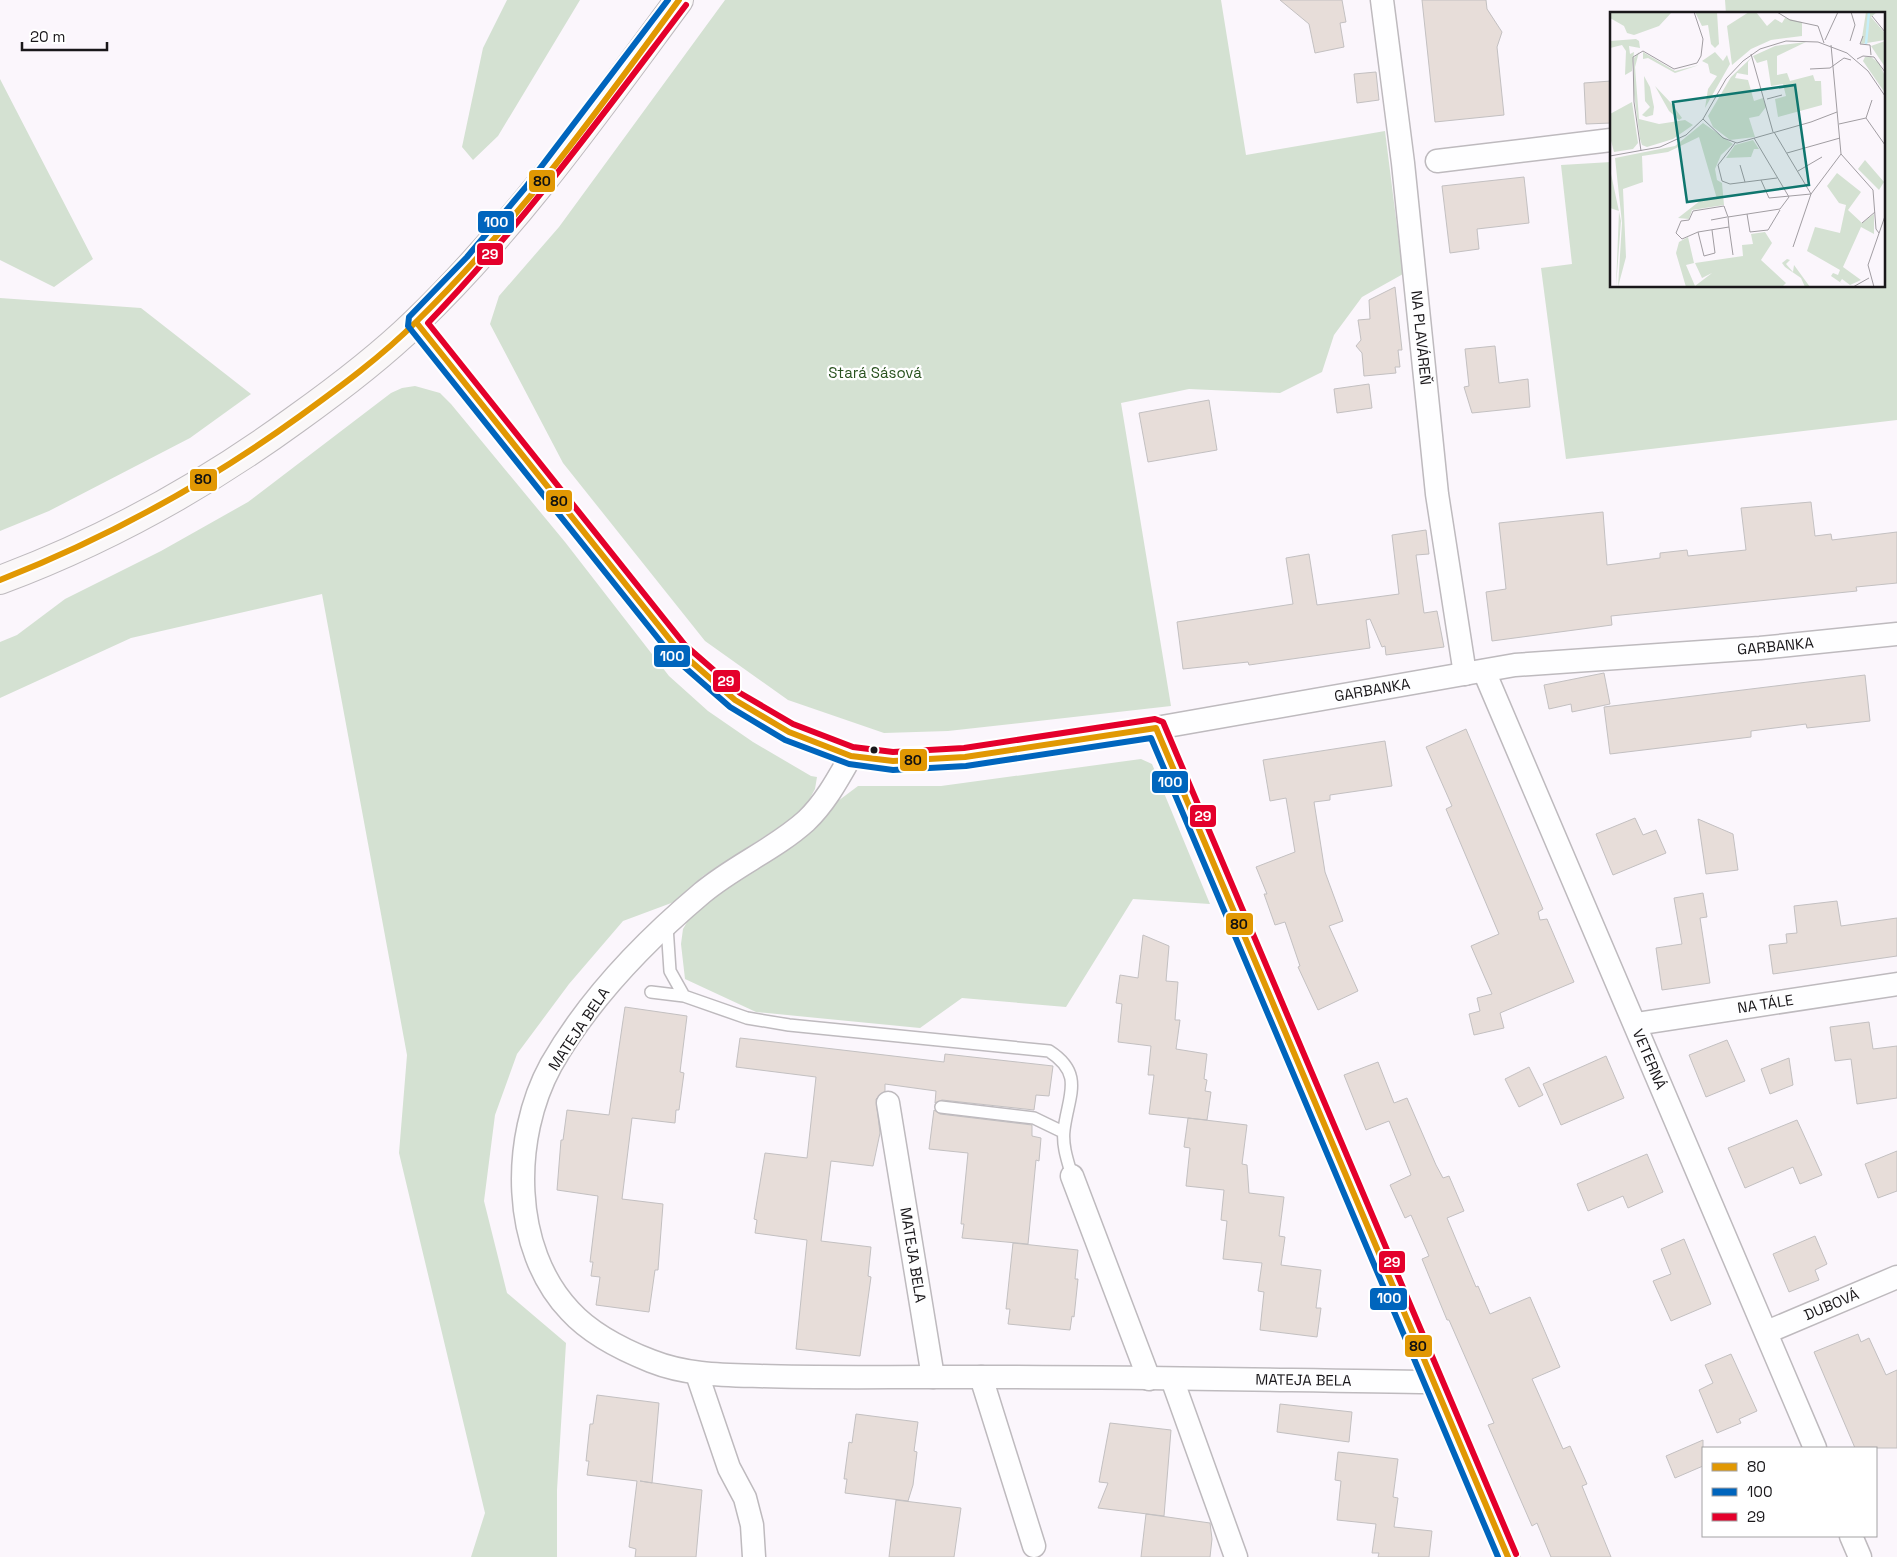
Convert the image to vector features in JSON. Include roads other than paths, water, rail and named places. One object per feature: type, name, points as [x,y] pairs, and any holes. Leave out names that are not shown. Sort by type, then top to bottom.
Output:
[{"type":"street","points":[[0,580],[49,562],[120,529],[241,459],[347,382],[416,322],[473,263],[532,193],[679,0]]},
{"type":"street","name":"NA PLAVÁREŇ","points":[[1382,0],[1403,164],[1437,494],[1475,673]]},
{"type":"street","points":[[1437,161],[1610,140]]},
{"type":"street","name":"GARBANKA","points":[[416,322],[679,651],[735,700],[789,732],[851,756],[893,761],[965,757],[1156,728],[1515,665],[1562,660],[1760,648],[1897,634]]},
{"type":"street","name":"VETERNÁ","points":[[1475,673],[1636,1024],[1815,1447]]},
{"type":"street","points":[[1156,728],[1508,1557]]},
{"type":"street","name":"MATEJA BELA","points":[[851,756],[832,789],[806,820],[703,891],[605,989],[550,1067],[534,1110],[524,1158],[524,1197],[530,1235],[543,1272],[570,1311],[608,1340],[652,1362],[697,1374],[804,1378],[981,1377],[1434,1382]]},
{"type":"street","name":"NA TÁLE","points":[[1636,1024],[1897,984]]},
{"type":"street","name":"MATEJA BELA","points":[[888,1103],[933,1377]]},
{"type":"street","points":[[1072,1176],[1149,1379]]},
{"type":"street","name":"DUBOVÁ","points":[[1767,1332],[1897,1277]]},
{"type":"street","points":[[697,1374],[728,1468],[745,1498],[752,1525],[754,1557]]},
{"type":"street","points":[[981,1377],[1034,1546]]},
{"type":"street","points":[[1172,1379],[1236,1557]]},
{"type":"street","points":[[1851,1537],[1860,1557]]},
{"type":"lane","points":[[667,926],[670,971],[684,996]]},
{"type":"lane","points":[[651,992],[684,996],[747,1018],[764,1021],[1048,1051],[1062,1060],[1071,1077],[1070,1100],[1063,1132],[1065,1151],[1072,1176]]},
{"type":"lane","points":[[941,1107],[1034,1118],[1063,1132]]},
{"type":"park label","name":"Stará Sásová","points":[[875,373]]}]
